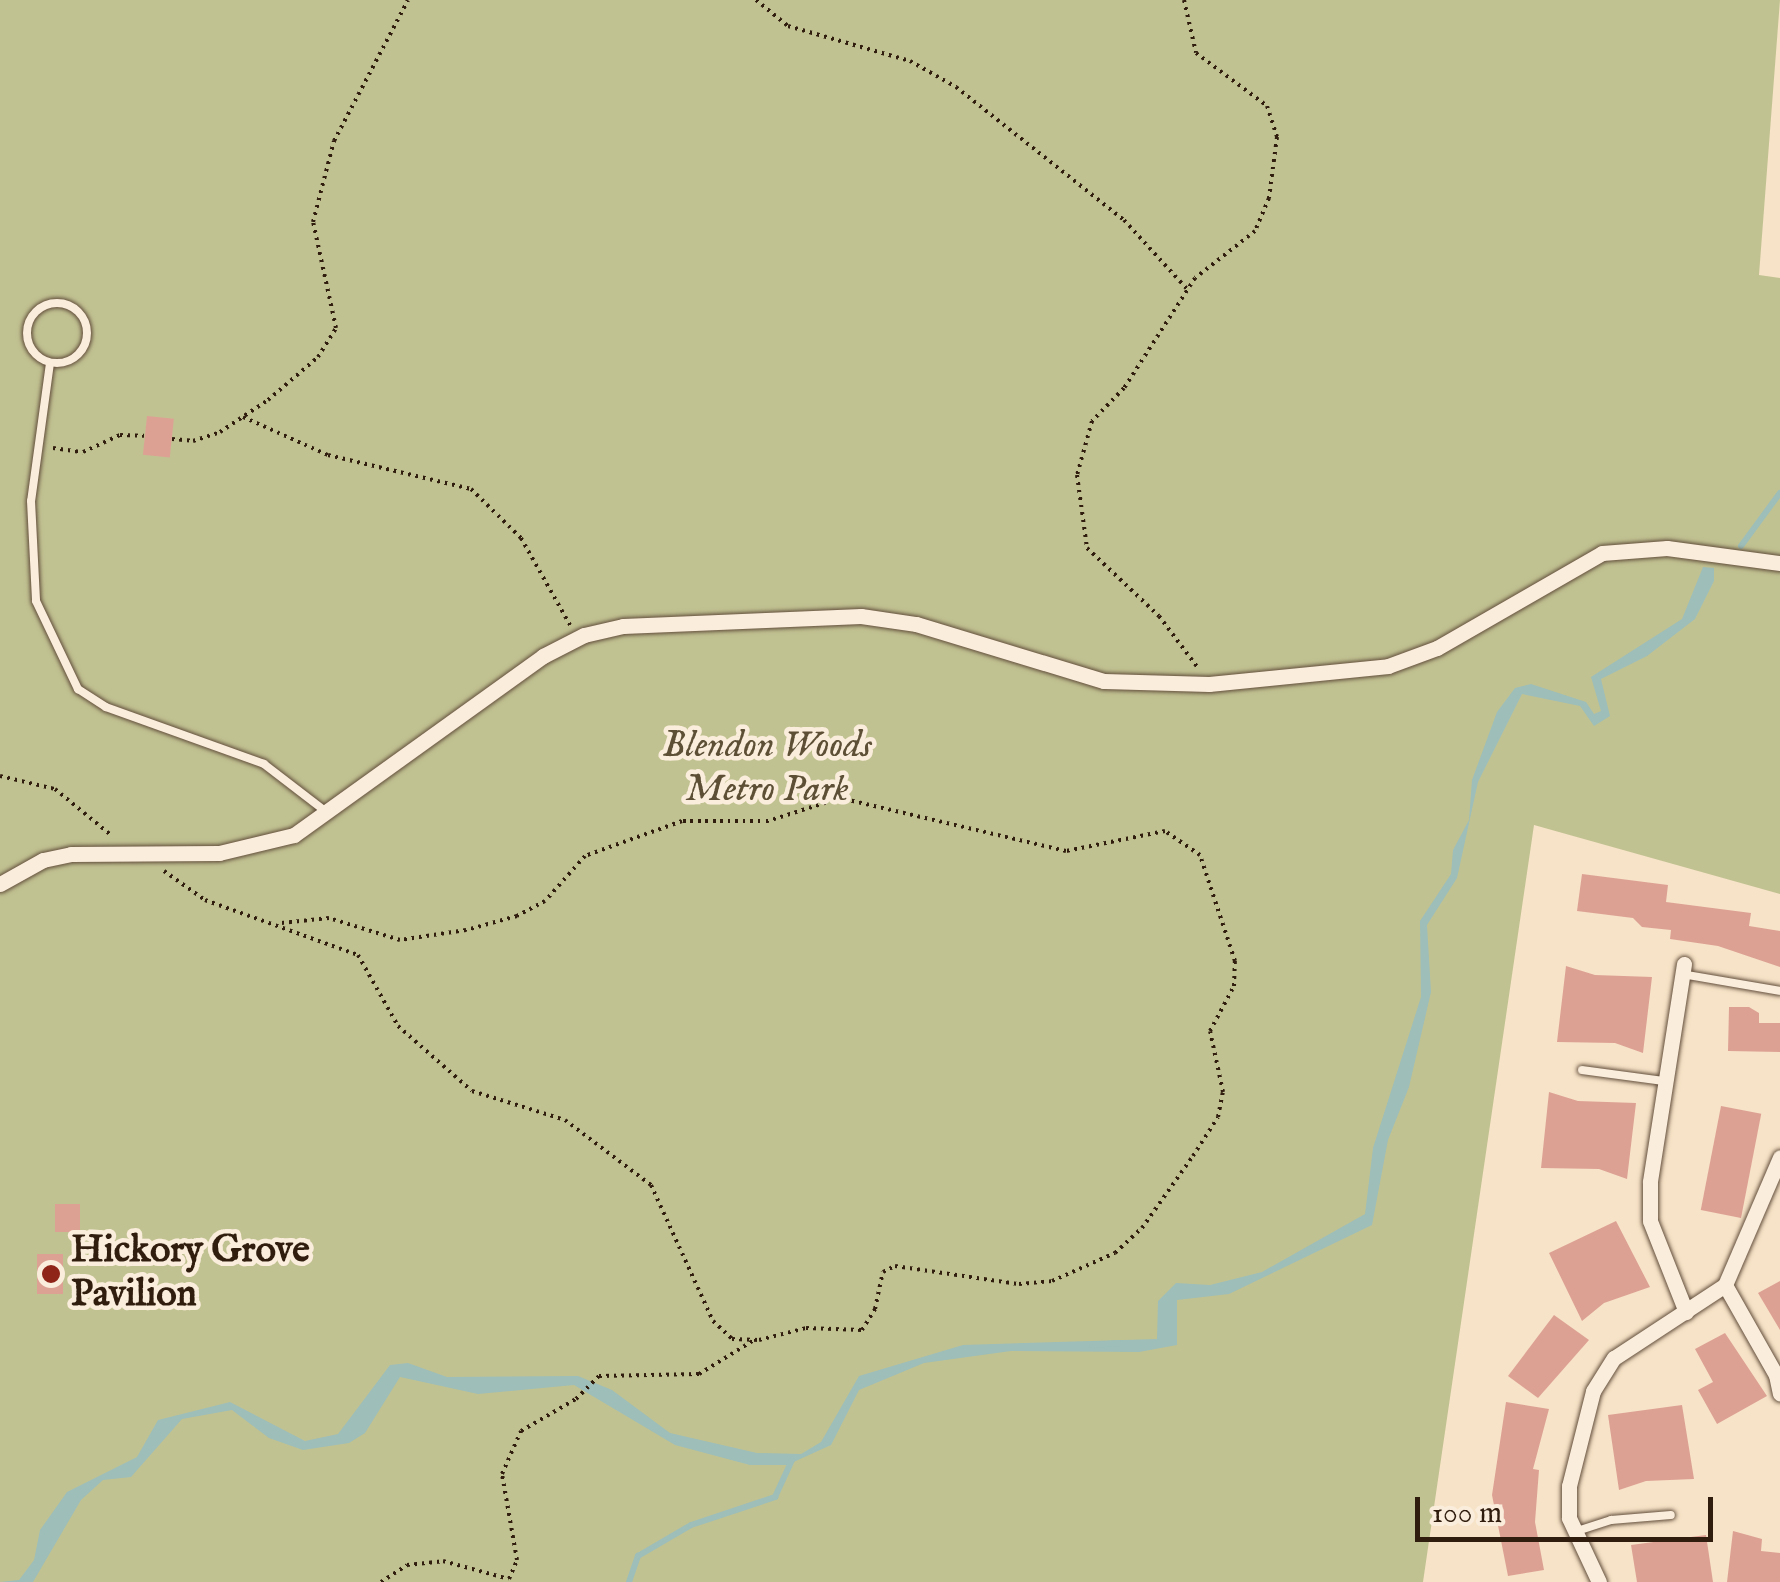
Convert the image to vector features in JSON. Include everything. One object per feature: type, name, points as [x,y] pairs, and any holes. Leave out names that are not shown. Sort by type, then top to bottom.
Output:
[{"type":"street","points":[[0,884],[43,860],[70,854],[258,847],[328,814],[542,656],[578,638],[665,621],[861,616],[954,634],[1104,681],[1210,684],[1388,666],[1437,648],[1602,553],[1667,548],[1780,563]]},
{"type":"street","points":[[1683,969],[1663,1081],[1650,1221],[1686,1312]]},
{"type":"street","points":[[1599,1582],[1574,1532],[1569,1486],[1594,1390],[1614,1358],[1725,1285],[1774,1189],[1780,1157]]},
{"type":"street","points":[[1725,1285],[1776,1375],[1780,1394]]},
{"type":"lane","points":[[63,304],[86,324],[85,344],[71,360],[50,363],[28,342],[28,322],[43,306],[63,304]]},
{"type":"lane","points":[[50,363],[31,501],[36,601],[78,689],[106,708],[264,764],[328,814]]},
{"type":"lane","points":[[1683,969],[1780,991]]},
{"type":"lane","points":[[1582,1070],[1663,1081]]},
{"type":"lane","points":[[1574,1532],[1611,1520],[1671,1515]]},
{"type":"path","points":[[172,439],[193,441],[243,417],[318,357],[336,328],[313,222],[334,140],[408,0]]},
{"type":"path","points":[[756,0],[788,26],[910,62],[956,87],[1124,220],[1188,289]]},
{"type":"path","points":[[1184,0],[1196,52],[1268,106],[1277,137],[1268,198],[1255,231],[1188,289],[1124,388],[1092,420],[1077,476],[1087,548],[1159,616],[1210,684]]},
{"type":"path","points":[[243,417],[328,454],[471,490],[522,538],[578,638]]},
{"type":"path","points":[[38,444],[83,452],[120,435],[144,436]]},
{"type":"path","points":[[381,1582],[407,1565],[443,1561],[509,1578],[517,1560],[502,1474],[521,1431],[576,1399],[599,1376],[700,1374],[754,1340],[806,1328],[862,1330],[875,1309],[883,1272],[895,1266],[1019,1284],[1052,1281],[1114,1253],[1142,1228],[1218,1116],[1223,1092],[1210,1031],[1234,986],[1235,961],[1200,855],[1165,831],[1066,852],[840,798],[768,821],[682,821],[585,856],[545,901],[518,916],[466,930],[400,940],[329,918],[281,924],[358,955],[383,1009],[472,1091],[565,1120],[651,1186],[713,1321],[732,1339],[754,1340]]},
{"type":"green space","name":"Blendon Woods Metro Park","points":[[0,0],[1780,0],[1759,275],[1780,278],[1780,894],[1534,825],[1423,1582],[0,1582]]},
{"type":"water","points":[[1703,567],[1714,568],[1714,581],[1695,619],[1647,656],[1601,679],[1610,716],[1594,726],[1580,706],[1522,694],[1478,782],[1457,878],[1427,925],[1431,992],[1409,1087],[1388,1140],[1372,1225],[1229,1294],[1177,1300],[1177,1345],[1139,1352],[1011,1351],[924,1363],[859,1390],[831,1445],[787,1465],[750,1465],[675,1445],[574,1385],[478,1394],[400,1377],[365,1433],[349,1443],[303,1450],[269,1438],[232,1410],[182,1419],[131,1477],[103,1480],[81,1500],[33,1582],[0,1582],[19,1580],[34,1560],[40,1530],[67,1492],[137,1457],[158,1420],[230,1402],[305,1441],[338,1434],[390,1365],[408,1363],[447,1377],[578,1376],[612,1390],[670,1433],[757,1453],[801,1454],[821,1442],[859,1376],[963,1345],[1157,1339],[1158,1301],[1176,1283],[1210,1285],[1262,1272],[1365,1214],[1373,1148],[1421,997],[1420,921],[1451,874],[1453,850],[1469,820],[1472,780],[1497,712],[1515,688],[1531,684],[1586,702],[1594,714],[1601,711],[1591,677],[1682,619]]},
{"type":"building","points":[[147,416],[174,419],[170,458],[143,455]]},
{"type":"building","points":[[1582,874],[1668,885],[1666,902],[1751,913],[1749,926],[1780,931],[1780,967],[1718,946],[1670,939],[1671,930],[1642,927],[1633,918],[1577,911]]},
{"type":"building","points":[[1566,966],[1595,975],[1652,977],[1643,1053],[1615,1043],[1557,1042]]},
{"type":"building","points":[[1729,1007],[1749,1007],[1759,1013],[1759,1023],[1780,1023],[1780,1052],[1728,1051]]},
{"type":"building","points":[[1549,1092],[1578,1101],[1636,1103],[1627,1179],[1599,1169],[1541,1168]]},
{"type":"building","points":[[1721,1106],[1761,1114],[1741,1218],[1701,1210]]},
{"type":"building","points":[[55,1204],[80,1204],[80,1232],[55,1232]]},
{"type":"building","points":[[1616,1221],[1650,1287],[1604,1303],[1582,1321],[1549,1253]]},
{"type":"building","name":"Hickory Grove Pavilion","points":[[37,1254],[63,1254],[63,1294],[37,1294]]},
{"type":"building","points":[[1780,1281],[1780,1330],[1758,1293]]},
{"type":"building","points":[[1554,1315],[1589,1340],[1538,1398],[1508,1376]]},
{"type":"building","points":[[1725,1333],[1767,1396],[1717,1424],[1698,1390],[1713,1382],[1695,1349]]},
{"type":"building","points":[[1506,1402],[1549,1409],[1533,1469],[1539,1470],[1535,1522],[1544,1570],[1508,1576],[1492,1495]]},
{"type":"building","points":[[1682,1405],[1694,1479],[1646,1481],[1619,1490],[1608,1415]]},
{"type":"building","points":[[1733,1531],[1762,1539],[1761,1551],[1780,1553],[1780,1582],[1727,1582]]},
{"type":"building","points":[[1706,1535],[1713,1582],[1637,1582],[1631,1545]]},
{"type":"waterway","points":[[1741,546],[1780,493]]},
{"type":"waterway","points":[[1092,1345],[1120,1343]]},
{"type":"waterway","points":[[629,1582],[638,1556],[691,1525],[775,1497],[792,1460]]},
{"type":"place","name":"Hickory Grove Pavilion","points":[[51,1274]]}]
